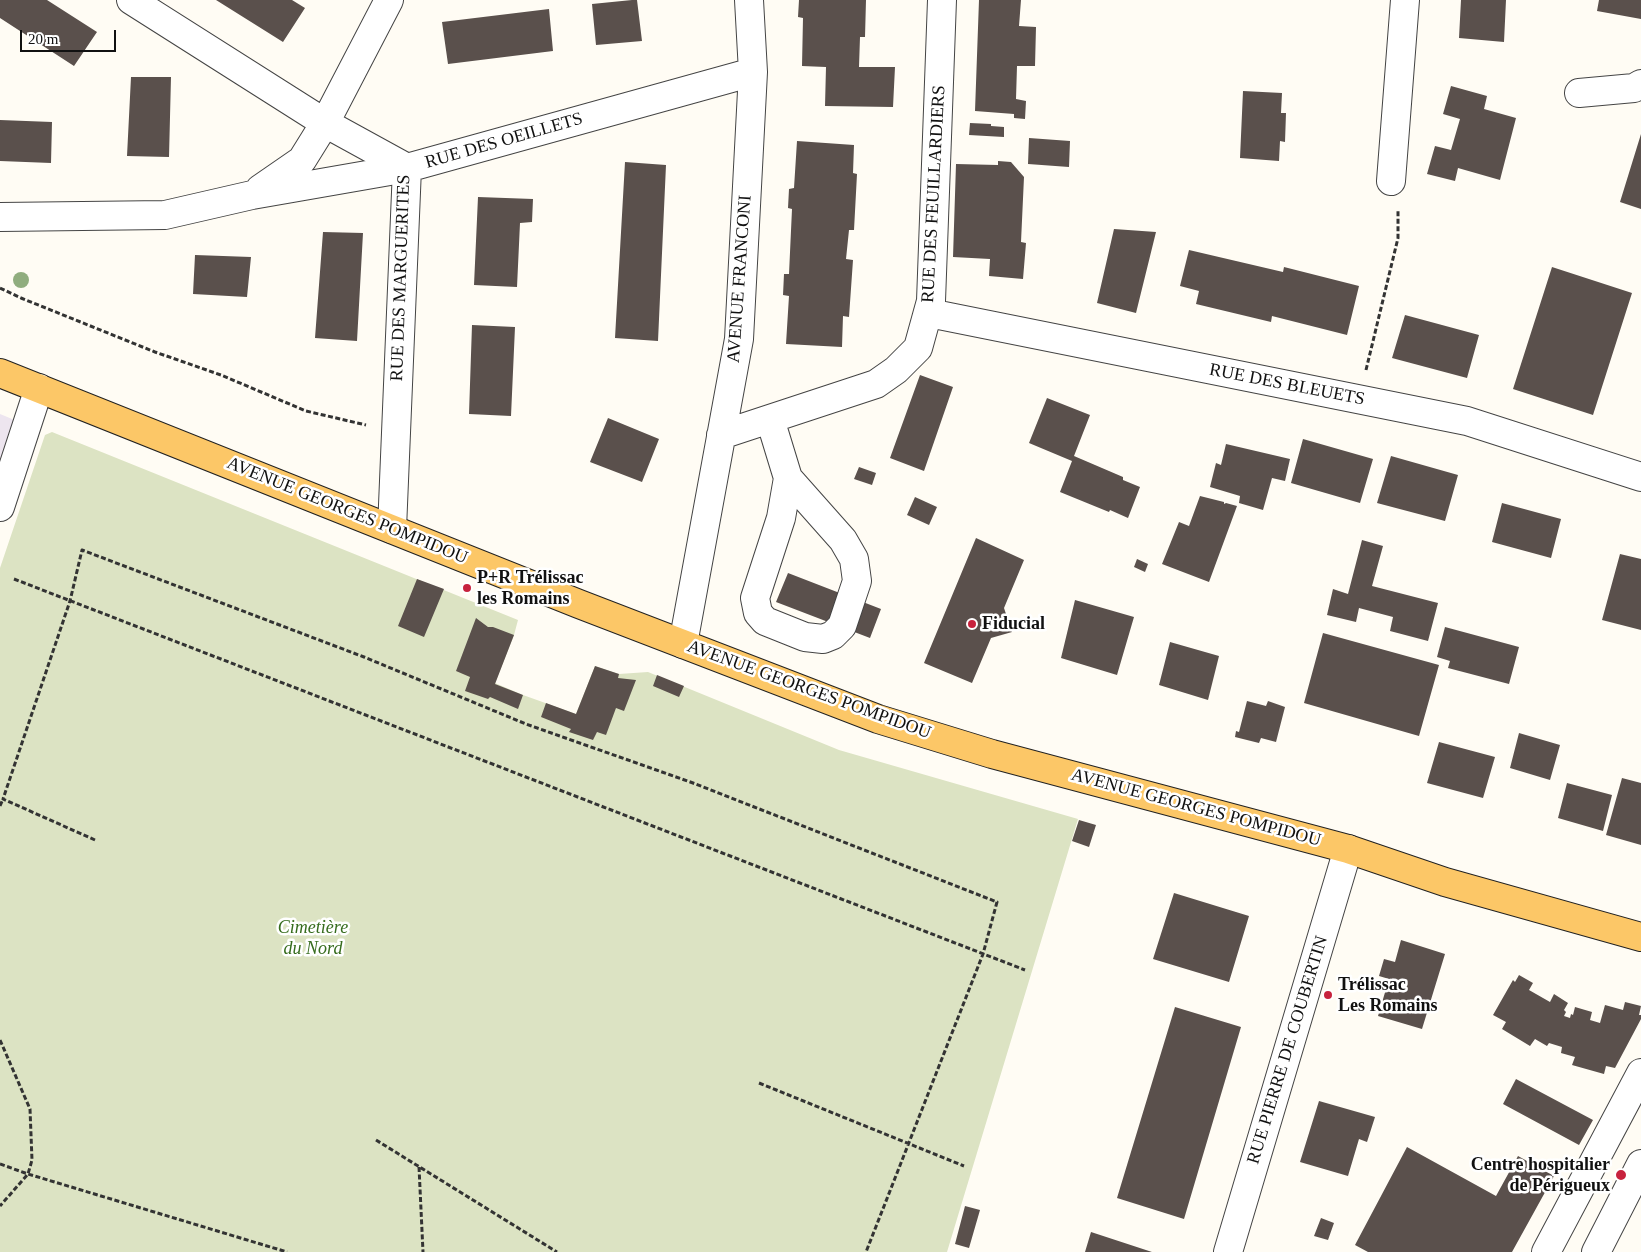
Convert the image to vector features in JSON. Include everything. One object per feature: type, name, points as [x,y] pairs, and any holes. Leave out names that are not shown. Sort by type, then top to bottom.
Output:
[{"type":"main road","name":"AVENUE GEORGES POMPIDOU","points":[[0,373],[683,644],[878,719],[992,754],[1348,849],[1445,882],[1641,937]]},
{"type":"street","name":"RUE DES MARGUERITES","points":[[131,0],[325,122],[407,168],[392,529]]},
{"type":"street","points":[[325,122],[389,0]]},
{"type":"street","name":"AVENUE FRANCONI","points":[[683,644],[739,339],[753,72],[749,0]]},
{"type":"street","name":"RUE DES FEUILLARDIERS","points":[[721,435],[876,384],[896,370],[918,348],[931,301],[942,0]]},
{"type":"street","points":[[1391,180],[1404,0]]},
{"type":"street","name":"RUE DES OEILLETS","points":[[0,218],[165,215],[252,194],[407,168],[753,72]]},
{"type":"street","points":[[1580,93],[1634,88],[1641,84]]},
{"type":"street","name":"RUE DES OEILLETS","points":[[252,194],[302,160],[325,122]]},
{"type":"street","name":"RUE DES BLEUETS","points":[[929,313],[1466,421],[1641,477]]},
{"type":"street","points":[[0,507],[39,388]]},
{"type":"street","points":[[770,419],[788,478],[843,540],[854,560],[857,581],[842,626],[833,635],[823,639],[805,637],[765,621],[758,613],[756,598],[781,518],[788,478]]},
{"type":"street","name":"RUE PIERRE DE COUBERTIN","points":[[1228,1252],[1348,849]]},
{"type":"street","points":[[1546,1252],[1641,1073]]},
{"type":"street","points":[[1596,1252],[1641,1164]]},
{"type":"path","points":[[1358,399],[1398,238],[1398,196],[1391,180]]},
{"type":"path","points":[[0,288],[155,352],[221,374],[306,411],[365,424],[396,434]]},
{"type":"path","points":[[0,806],[70,601],[82,550],[364,657],[526,724],[702,787],[997,902],[983,954],[866,1252]]},
{"type":"path","points":[[14,579],[1025,970]]},
{"type":"path","points":[[3,799],[95,840]]},
{"type":"path","points":[[0,1040],[30,1109],[32,1160],[28,1174],[0,1206]]},
{"type":"path","points":[[759,1083],[964,1166]]},
{"type":"path","points":[[376,1140],[557,1252]]},
{"type":"path","points":[[0,1164],[287,1252]]},
{"type":"path","points":[[419,1167],[424,1252]]},
{"type":"shaded area","points":[[0,414],[17,421],[0,474]]},
{"type":"green space","name":"Cimetière du Nord","points":[[52,432],[518,620],[495,683],[523,695],[576,714],[595,666],[619,674],[648,672],[839,750],[1078,819],[947,1252],[0,1252],[0,568],[45,435]]},
{"type":"building","points":[[0,0],[47,0],[97,32],[74,66],[0,18]]},
{"type":"building","points":[[216,0],[292,0],[305,8],[283,42]]},
{"type":"building","points":[[637,0],[642,41],[596,45],[592,4]]},
{"type":"building","points":[[799,0],[866,0],[865,37],[860,37],[859,67],[895,67],[893,107],[825,106],[826,67],[802,66],[803,18],[798,17]]},
{"type":"building","points":[[979,0],[1021,0],[1019,26],[1036,27],[1035,66],[1017,66],[1016,99],[1026,101],[1025,119],[1014,118],[1014,114],[975,111]]},
{"type":"building","points":[[1461,0],[1506,0],[1504,42],[1459,38]]},
{"type":"building","points":[[1599,0],[1641,0],[1641,19],[1597,11]]},
{"type":"building","points":[[549,9],[553,51],[448,64],[442,22]]},
{"type":"building","points":[[131,77],[171,77],[169,157],[127,156]]},
{"type":"building","points":[[1451,86],[1487,96],[1484,109],[1516,118],[1500,180],[1458,168],[1455,181],[1427,174],[1435,146],[1451,150],[1460,119],[1443,114]]},
{"type":"building","points":[[1243,91],[1282,93],[1281,113],[1286,113],[1285,142],[1280,141],[1279,161],[1240,158]]},
{"type":"building","points":[[0,120],[52,122],[51,163],[0,161]]},
{"type":"building","points":[[970,123],[1004,127],[1004,137],[969,135]]},
{"type":"building","points":[[1641,134],[1641,209],[1620,202]]},
{"type":"building","points":[[1029,138],[1070,141],[1069,167],[1028,164]]},
{"type":"building","points":[[797,141],[854,145],[853,173],[857,174],[854,230],[849,230],[846,259],[853,260],[849,317],[843,316],[842,347],[786,344],[789,296],[783,295],[784,274],[789,274],[792,209],[788,208],[789,189],[794,188]]},
{"type":"building","points":[[998,161],[1011,162],[1024,177],[1021,242],[1026,243],[1023,279],[989,276],[990,259],[953,257],[956,164],[998,165]]},
{"type":"building","points":[[625,162],[666,165],[658,341],[615,338]]},
{"type":"building","points":[[478,197],[533,199],[532,222],[520,223],[517,287],[474,285]]},
{"type":"building","points":[[1114,229],[1156,232],[1136,313],[1097,303]]},
{"type":"building","points":[[323,232],[363,233],[357,341],[315,338]]},
{"type":"building","points":[[1189,250],[1283,272],[1284,267],[1359,286],[1347,335],[1272,316],[1271,322],[1196,304],[1199,291],[1180,286]]},
{"type":"building","points":[[195,255],[251,257],[247,297],[193,294]]},
{"type":"building","points":[[1552,267],[1632,293],[1593,415],[1513,389]]},
{"type":"building","points":[[1405,315],[1479,335],[1467,378],[1392,358]]},
{"type":"building","points":[[472,325],[515,327],[511,416],[469,414]]},
{"type":"building","points":[[920,375],[953,387],[924,471],[890,458]]},
{"type":"building","points":[[1047,398],[1090,415],[1074,456],[1123,477],[1123,480],[1140,487],[1128,518],[1060,492],[1072,461],[1029,443]]},
{"type":"building","points":[[608,418],[659,439],[642,482],[590,462]]},
{"type":"building","points":[[1303,439],[1373,459],[1360,503],[1291,483]]},
{"type":"building","points":[[1226,444],[1290,459],[1285,481],[1272,478],[1263,510],[1239,503],[1240,496],[1210,487],[1216,463],[1221,465]]},
{"type":"building","points":[[1391,456],[1458,475],[1445,521],[1377,503]]},
{"type":"building","points":[[859,467],[876,473],[872,485],[854,479]]},
{"type":"building","points":[[1200,496],[1237,506],[1209,582],[1162,564],[1179,522],[1189,526]]},
{"type":"building","points":[[915,497],[937,507],[929,525],[907,515]]},
{"type":"building","points":[[1502,503],[1561,519],[1551,558],[1492,542]]},
{"type":"building","points":[[976,538],[1024,560],[1004,608],[1012,632],[991,638],[972,683],[924,663]]},
{"type":"building","points":[[1362,540],[1383,546],[1372,586],[1438,603],[1428,641],[1390,631],[1393,617],[1359,608],[1356,622],[1327,615],[1333,589],[1348,594]]},
{"type":"building","points":[[1620,554],[1641,559],[1641,630],[1602,620]]},
{"type":"building","points":[[1137,559],[1148,564],[1145,572],[1134,567]]},
{"type":"building","points":[[788,573],[881,609],[870,638],[776,602]]},
{"type":"building","points":[[417,579],[444,589],[424,637],[398,626]]},
{"type":"building","points":[[1075,600],[1134,617],[1117,675],[1061,658]]},
{"type":"building","points":[[476,618],[488,627],[514,635],[495,684],[523,695],[518,709],[490,697],[488,699],[465,691],[470,677],[456,671]]},
{"type":"building","points":[[1445,627],[1519,647],[1509,684],[1448,668],[1450,661],[1437,657]]},
{"type":"building","points":[[1323,633],[1439,665],[1419,736],[1304,703]]},
{"type":"building","points":[[1170,642],[1219,656],[1208,700],[1159,685]]},
{"type":"building","points":[[595,666],[619,674],[618,678],[636,680],[624,711],[616,708],[606,735],[597,732],[593,740],[569,732],[571,729],[541,717],[546,703],[576,714]]},
{"type":"building","points":[[657,675],[684,686],[679,697],[653,686]]},
{"type":"building","points":[[1247,701],[1266,706],[1268,701],[1285,707],[1276,742],[1261,738],[1259,743],[1235,737],[1236,731],[1239,732]]},
{"type":"building","points":[[1519,733],[1560,745],[1550,780],[1510,768]]},
{"type":"building","points":[[1439,742],[1495,757],[1483,798],[1427,783]]},
{"type":"building","points":[[1622,778],[1641,783],[1641,845],[1606,835]]},
{"type":"building","points":[[1567,783],[1612,795],[1603,831],[1558,818]]},
{"type":"building","points":[[1079,820],[1096,825],[1089,847],[1072,841]]},
{"type":"building","points":[[1174,893],[1249,916],[1229,982],[1153,959]]},
{"type":"building","points":[[1401,940],[1445,954],[1422,1029],[1378,1016],[1389,979],[1379,976],[1384,959],[1395,962]]},
{"type":"building","points":[[1519,975],[1533,983],[1529,990],[1550,1002],[1554,994],[1568,1003],[1564,1010],[1566,1012],[1564,1016],[1570,1018],[1575,1007],[1592,1012],[1590,1020],[1600,1023],[1605,1005],[1623,1010],[1625,1002],[1641,1006],[1639,1015],[1641,1015],[1641,1019],[1615,1068],[1606,1066],[1604,1074],[1572,1065],[1575,1057],[1561,1053],[1562,1047],[1549,1043],[1547,1046],[1535,1039],[1530,1046],[1502,1029],[1506,1022],[1493,1015],[1513,980],[1515,982]]},
{"type":"building","points":[[1175,1007],[1241,1027],[1184,1219],[1117,1198]]},
{"type":"building","points":[[1516,1079],[1593,1120],[1579,1145],[1503,1104]]},
{"type":"building","points":[[1319,1101],[1375,1117],[1367,1142],[1359,1139],[1348,1176],[1300,1162]]},
{"type":"building","points":[[1407,1147],[1496,1196],[1518,1156],[1554,1176],[1512,1252],[1368,1252],[1355,1245]]},
{"type":"building","points":[[965,1206],[980,1210],[969,1248],[955,1244]]},
{"type":"building","points":[[1321,1218],[1334,1223],[1328,1240],[1314,1236]]},
{"type":"building","points":[[1091,1232],[1152,1252],[1085,1252]]},
{"type":"place","name":"P+R Trélissac les Romains","points":[[467,588]]},
{"type":"place","name":"Fiducial","points":[[972,624]]},
{"type":"place","name":"Trélissac Les Romains","points":[[1328,995]]},
{"type":"place","name":"Centre hospitalier de Périgueux","points":[[1621,1175]]}]
